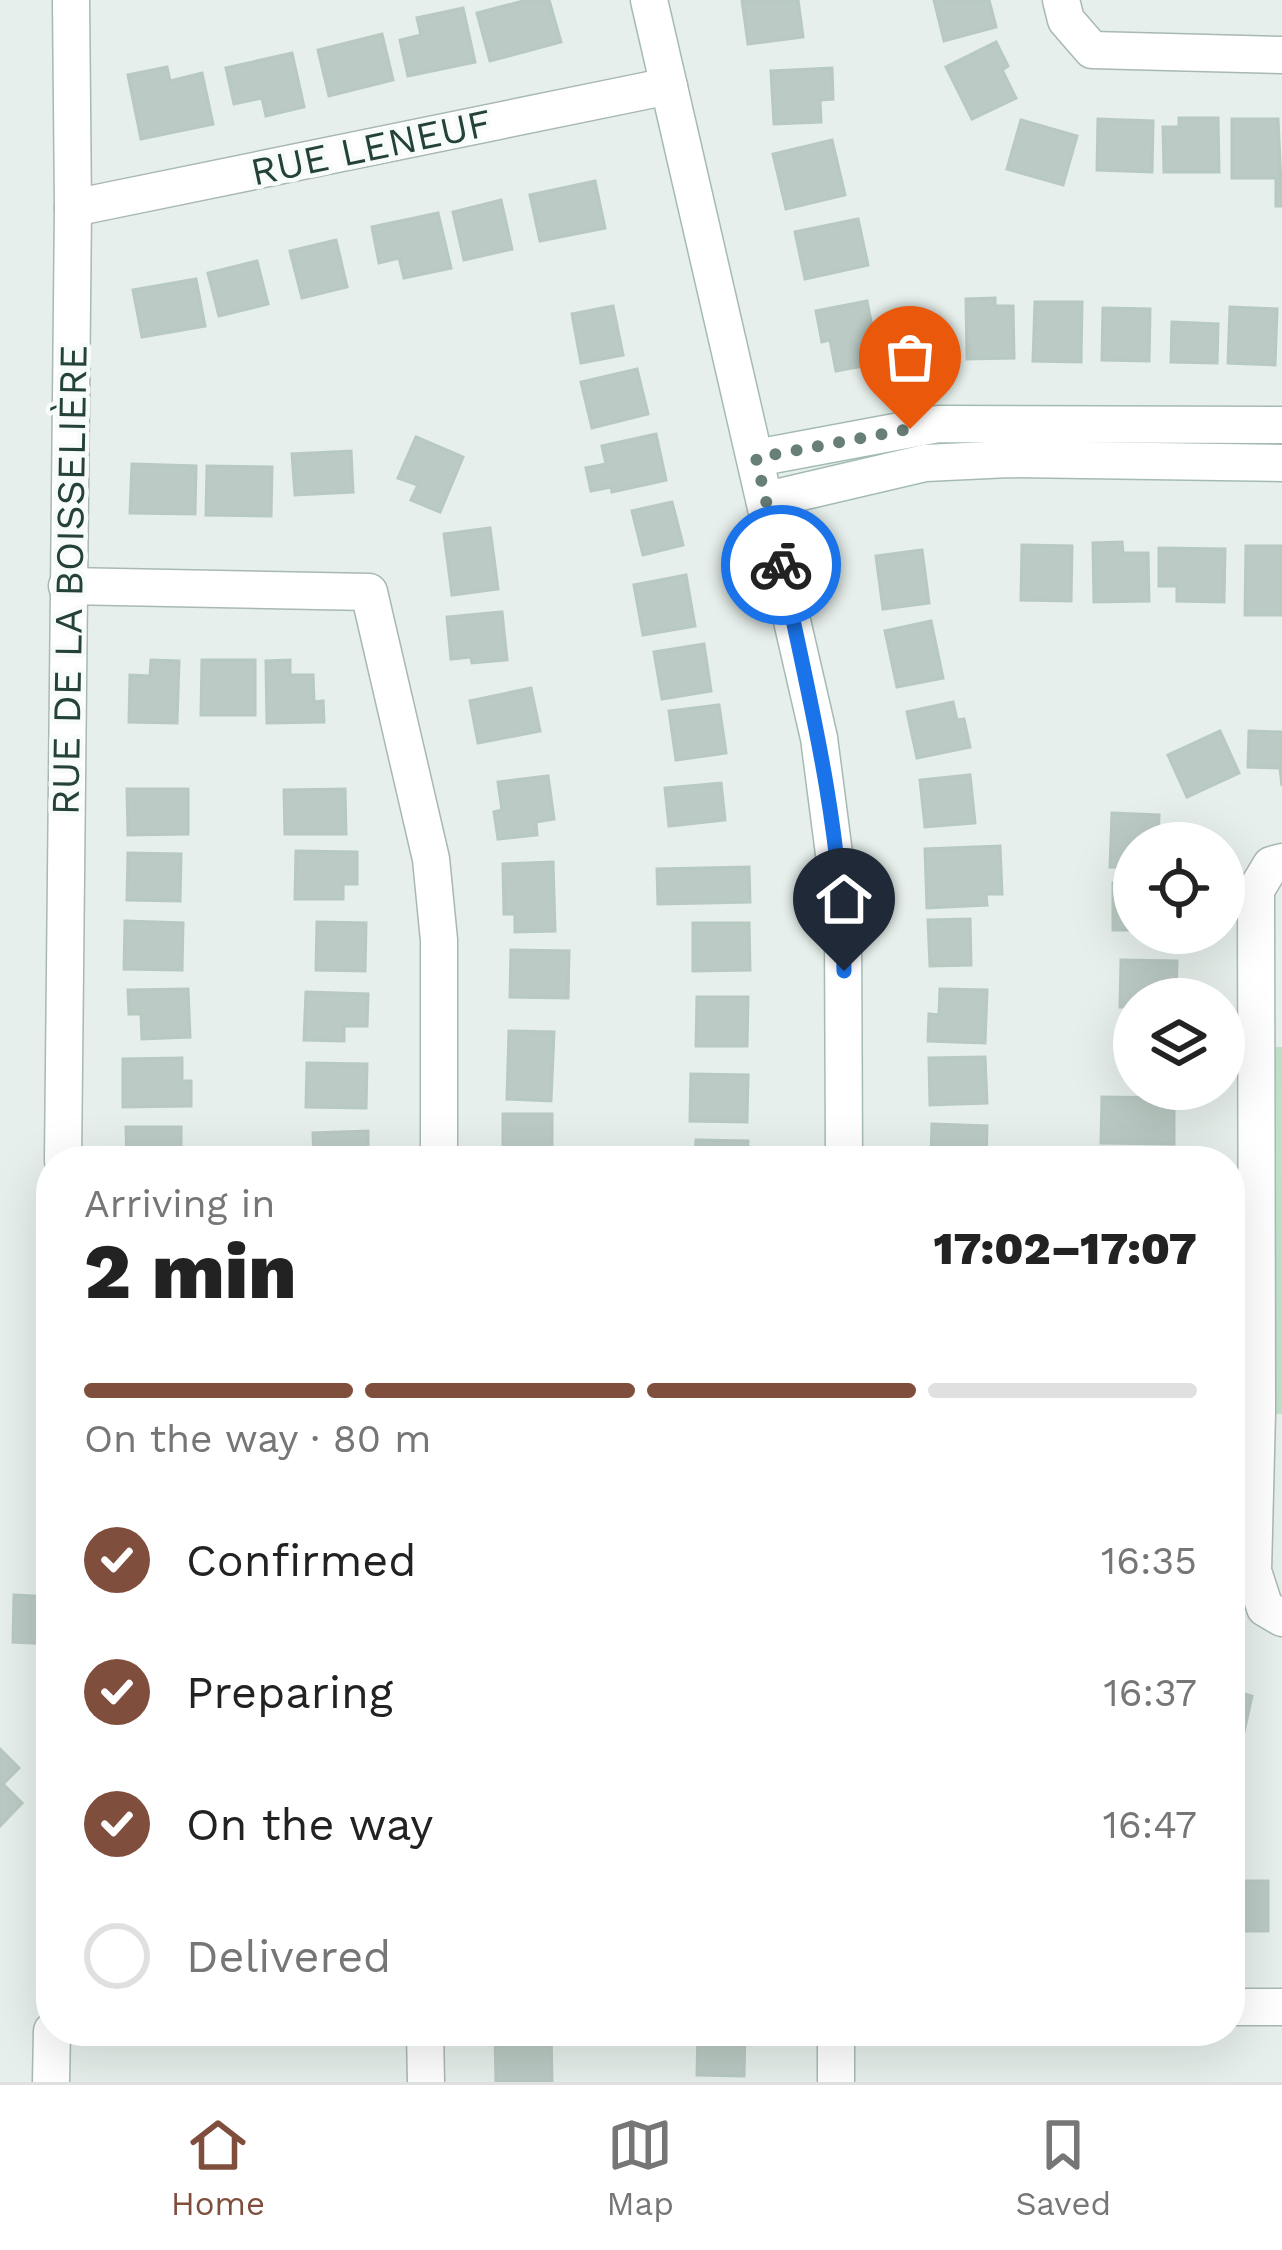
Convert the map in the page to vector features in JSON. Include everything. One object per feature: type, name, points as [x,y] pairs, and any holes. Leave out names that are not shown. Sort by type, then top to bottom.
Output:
[{"type":"street","name":"RUE DE LA BOISSELIÈRE","points":[[63,1146],[71,0]]},
{"type":"street","points":[[650,0],[818,738],[843,923],[844,1146]]},
{"type":"street","points":[[1061,0],[1066,20],[1092,50],[1282,55]]},
{"type":"street","name":"RUE LENEUF","points":[[73,208],[669,86]]},
{"type":"street","points":[[756,458],[938,424],[1282,425]]},
{"type":"street","points":[[767,500],[925,463],[1009,459],[1282,463]]},
{"type":"street","points":[[68,586],[369,592],[431,859],[439,940],[439,1146]]},
{"type":"street","points":[[1282,862],[1271,865],[1256,890],[1257,1390],[1252,1571],[1265,1608],[1282,1618]]},
{"type":"street","points":[[1245,2007],[1282,2007]]},
{"type":"street","points":[[51,2082],[52,2046]]},
{"type":"street","points":[[425,2046],[426,2082]]},
{"type":"street","points":[[836,2046],[836,2082]]},
{"type":"green space","points":[[1258,1047],[1282,1047],[1282,1414],[1257,1413]]},
{"type":"building","points":[[527,0],[549,0],[561,42],[490,61],[477,13]]},
{"type":"building","points":[[742,0],[798,0],[803,37],[748,44]]},
{"type":"building","points":[[934,0],[989,0],[996,27],[944,41]]},
{"type":"building","points":[[463,8],[475,62],[408,76],[400,40],[421,35],[417,18]]},
{"type":"building","points":[[382,34],[393,80],[329,96],[318,50]]},
{"type":"building","points":[[996,42],[1008,66],[1002,70],[1016,98],[972,119],[946,67]]},
{"type":"building","points":[[292,53],[304,107],[266,116],[262,98],[234,104],[226,68]]},
{"type":"building","points":[[167,67],[170,81],[202,73],[213,124],[141,139],[128,75]]},
{"type":"building","points":[[832,68],[833,99],[820,100],[821,122],[774,124],[771,71]]},
{"type":"building","points":[[1179,118],[1218,118],[1219,172],[1164,172],[1163,127],[1179,127]]},
{"type":"building","points":[[1098,119],[1153,121],[1152,172],[1097,170]]},
{"type":"building","points":[[1232,119],[1278,119],[1282,206],[1276,206],[1276,178],[1232,178]]},
{"type":"building","points":[[1021,120],[1077,136],[1063,185],[1007,169]]},
{"type":"building","points":[[832,140],[845,195],[786,209],[773,154]]},
{"type":"building","points":[[595,181],[605,228],[540,241],[530,195]]},
{"type":"building","points":[[501,200],[512,249],[464,260],[453,212]]},
{"type":"building","points":[[438,213],[451,268],[404,278],[399,258],[379,263],[372,227]]},
{"type":"building","points":[[858,219],[868,265],[805,279],[795,232]]},
{"type":"building","points":[[336,240],[347,287],[302,298],[290,251]]},
{"type":"building","points":[[257,261],[268,304],[219,316],[208,273]]},
{"type":"building","points":[[196,279],[205,326],[142,337],[133,290]]},
{"type":"building","points":[[995,298],[995,306],[1013,306],[1014,358],[967,359],[966,299]]},
{"type":"building","points":[[867,301],[879,363],[836,371],[830,340],[822,342],[816,311]]},
{"type":"building","points":[[1035,302],[1082,302],[1081,362],[1033,361]]},
{"type":"building","points":[[613,306],[623,355],[581,363],[572,314]]},
{"type":"building","points":[[1230,307],[1277,309],[1275,365],[1228,363]]},
{"type":"building","points":[[1103,308],[1150,309],[1149,361],[1102,360]]},
{"type":"building","points":[[1172,322],[1218,324],[1217,363],[1171,362]]},
{"type":"building","points":[[637,369],[648,414],[592,428],[581,382]]},
{"type":"building","points":[[656,434],[666,480],[612,492],[611,487],[591,491],[586,468],[606,464],[602,446]]},
{"type":"building","points":[[416,437],[463,457],[440,512],[411,500],[418,485],[398,478]]},
{"type":"building","points":[[351,451],[353,492],[295,495],[292,454]]},
{"type":"building","points":[[132,464],[196,466],[195,514],[130,513]]},
{"type":"building","points":[[207,466],[272,467],[271,516],[206,515]]},
{"type":"building","points":[[672,502],[683,545],[643,555],[632,511]]},
{"type":"building","points":[[490,528],[498,589],[452,595],[444,534]]},
{"type":"building","points":[[1122,542],[1123,553],[1148,553],[1149,601],[1094,602],[1093,543]]},
{"type":"building","points":[[1022,545],[1072,546],[1071,601],[1021,600]]},
{"type":"building","points":[[1246,546],[1282,546],[1281,615],[1245,615]]},
{"type":"building","points":[[1159,548],[1225,549],[1224,602],[1177,601],[1177,586],[1159,586]]},
{"type":"building","points":[[922,550],[929,603],[883,609],[876,556]]},
{"type":"building","points":[[686,575],[695,626],[643,635],[634,585]]},
{"type":"building","points":[[502,612],[507,660],[472,663],[471,657],[451,659],[447,617]]},
{"type":"building","points":[[931,621],[943,678],[897,687],[885,631]]},
{"type":"building","points":[[704,644],[711,691],[662,699],[654,652]]},
{"type":"building","points":[[151,660],[179,661],[177,723],[129,722],[130,675],[150,676]]},
{"type":"building","points":[[202,660],[255,660],[255,715],[201,715]]},
{"type":"building","points":[[290,660],[290,675],[313,675],[314,702],[323,701],[324,722],[267,723],[266,661]]},
{"type":"building","points":[[531,688],[540,731],[478,743],[470,701]]},
{"type":"building","points":[[953,702],[957,720],[964,719],[970,747],[917,758],[907,712]]},
{"type":"building","points":[[719,705],[726,753],[676,760],[669,711]]},
{"type":"building","points":[[1220,731],[1239,773],[1187,797],[1168,755]]},
{"type":"building","points":[[1249,731],[1282,732],[1282,786],[1280,768],[1248,767]]},
{"type":"building","points":[[970,775],[975,823],[925,827],[920,780]]},
{"type":"building","points":[[548,776],[554,819],[536,822],[537,835],[498,839],[494,812],[502,810],[498,782]]},
{"type":"building","points":[[721,783],[725,820],[669,826],[665,788]]},
{"type":"building","points":[[127,789],[188,789],[188,834],[128,835]]},
{"type":"building","points":[[345,789],[346,834],[285,834],[284,790]]},
{"type":"building","points":[[1112,813],[1159,815],[1159,822],[1113,822],[1110,867]]},
{"type":"building","points":[[1000,846],[1002,894],[986,894],[987,905],[927,908],[925,849]]},
{"type":"building","points":[[296,851],[357,852],[357,884],[343,884],[343,899],[295,899]]},
{"type":"building","points":[[128,853],[181,854],[180,901],[127,900]]},
{"type":"building","points":[[553,862],[555,931],[515,932],[515,914],[504,914],[503,864]]},
{"type":"building","points":[[749,867],[750,902],[658,904],[657,869]]},
{"type":"building","points":[[970,919],[971,965],[930,966],[928,920]]},
{"type":"building","points":[[125,921],[183,923],[182,970],[124,969]]},
{"type":"building","points":[[317,922],[366,923],[365,971],[316,970]]},
{"type":"building","points":[[693,923],[749,923],[750,970],[693,971]]},
{"type":"building","points":[[511,950],[569,951],[568,998],[510,997]]},
{"type":"building","points":[[1121,960],[1177,961],[1177,978],[1121,978]]},
{"type":"building","points":[[188,989],[190,1037],[142,1039],[141,1014],[129,1014],[128,990]]},
{"type":"building","points":[[940,989],[987,990],[985,1043],[928,1041],[929,1014],[939,1015]]},
{"type":"building","points":[[306,992],[368,994],[367,1026],[344,1026],[344,1041],[304,1040]]},
{"type":"building","points":[[697,997],[748,997],[747,1046],[696,1046]]},
{"type":"building","points":[[509,1031],[554,1032],[551,1101],[507,1099]]},
{"type":"building","points":[[985,1057],[987,1103],[930,1105],[929,1058]]},
{"type":"building","points":[[182,1058],[182,1081],[191,1081],[191,1106],[123,1107],[123,1059]]},
{"type":"building","points":[[307,1063],[367,1064],[366,1108],[306,1107]]},
{"type":"building","points":[[691,1074],[748,1075],[747,1122],[690,1121]]},
{"type":"building","points":[[1102,1097],[1113,1097],[1113,1110],[1174,1110],[1174,1144],[1101,1143]]},
{"type":"building","points":[[503,1114],[552,1114],[552,1146],[503,1146]]},
{"type":"building","points":[[932,1124],[987,1126],[986,1146],[931,1146]]},
{"type":"building","points":[[126,1127],[181,1127],[181,1146],[127,1146]]},
{"type":"building","points":[[368,1131],[368,1146],[313,1146],[313,1133]]},
{"type":"building","points":[[696,1140],[748,1141],[748,1146],[696,1146]]},
{"type":"building","points":[[14,1595],[36,1596],[36,1643],[13,1642]]},
{"type":"building","points":[[1245,1694],[1252,1696],[1245,1728]]},
{"type":"building","points":[[0,1749],[19,1768],[3,1784],[22,1803],[0,1826]]},
{"type":"building","points":[[1245,1881],[1268,1881],[1268,1931],[1245,1931]]},
{"type":"building","points":[[495,2046],[551,2046],[552,2081],[496,2082]]},
{"type":"building","points":[[698,2046],[745,2046],[744,2076],[697,2075]]},
{"type":"way so far","points":[[781,565],[756,458],[910,429]]},
{"type":"route","points":[[781,565],[818,738],[843,923],[844,971]]}]
